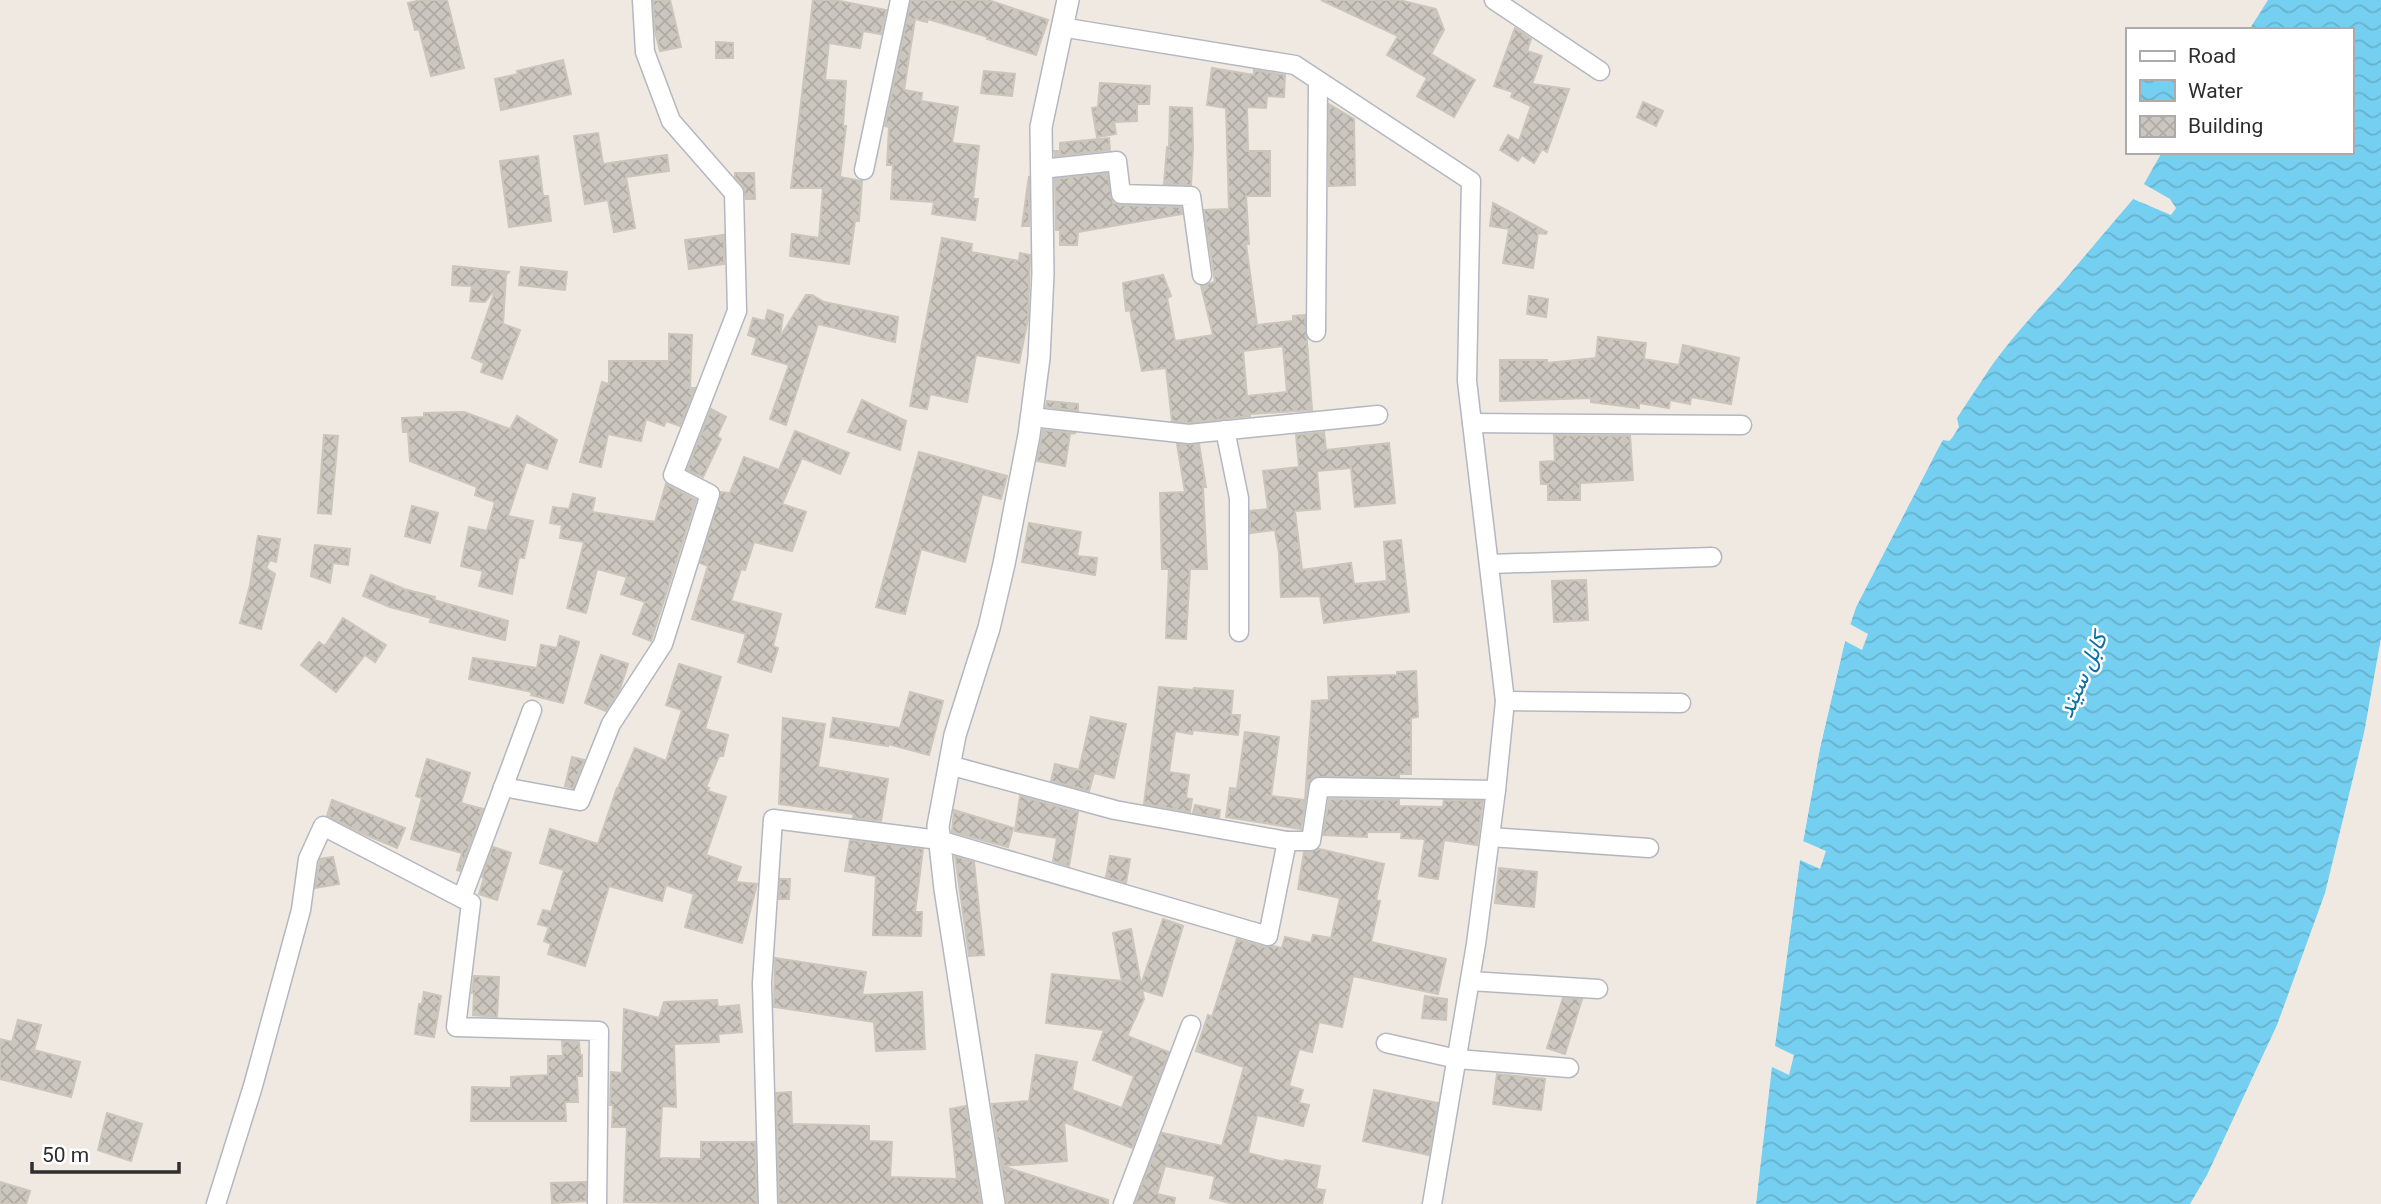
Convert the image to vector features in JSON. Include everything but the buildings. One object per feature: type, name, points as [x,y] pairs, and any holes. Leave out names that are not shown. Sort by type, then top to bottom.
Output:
[{"type":"street","points":[[503,787],[580,801],[611,724],[663,644],[710,494],[673,475],[737,311],[734,193],[671,121],[645,52],[642,0]]},
{"type":"street","points":[[864,170],[900,0]]},
{"type":"street","points":[[1494,0],[1600,71]]},
{"type":"street","points":[[994,1204],[945,890],[938,826],[955,735],[989,628],[1021,485],[1039,358],[1043,274],[1041,127],[1064,1]]},
{"type":"street","points":[[1061,27],[1295,65],[1471,181],[1467,381],[1505,701],[1496,790],[1470,981],[1432,1204]]},
{"type":"street","points":[[1316,332],[1318,81]]},
{"type":"street","points":[[1041,169],[1116,161],[1121,194],[1191,196],[1202,275]]},
{"type":"street","points":[[1031,417],[1189,434],[1378,415]]},
{"type":"street","points":[[1472,423],[1742,425]]},
{"type":"street","points":[[1225,430],[1238,498],[1239,632]]},
{"type":"street","points":[[1489,564],[1713,557]]},
{"type":"street","points":[[1505,701],[1681,703]]},
{"type":"street","points":[[462,898],[532,710]]},
{"type":"street","points":[[949,765],[1115,810],[1287,841],[1311,841],[1319,787],[1496,790]]},
{"type":"street","points":[[768,1204],[762,983],[773,819],[939,840],[1268,936],[1287,841]]},
{"type":"street","points":[[216,1204],[253,1086],[301,910],[308,859],[323,826],[471,903],[456,1027],[599,1031],[597,1204]]},
{"type":"street","points":[[1490,837],[1649,848]]},
{"type":"street","points":[[1470,981],[1598,989]]},
{"type":"street","points":[[1123,1204],[1191,1025]]},
{"type":"street","points":[[1386,1043],[1457,1059],[1569,1068]]},
{"type":"water","name":"کابل سيند","points":[[2268,0],[2381,0],[2381,638],[2364,733],[2325,893],[2277,1025],[2207,1175],[2190,1204],[1756,1204],[1765,1111],[1800,859],[1820,748],[1845,641],[1856,607],[1939,446],[1981,379],[2023,325],[2133,199],[2161,154],[2353,154],[2353,28],[2250,28]]},
{"type":"pier","points":[[2157,154],[2161,154],[2144,184],[2170,199],[2176,208],[2171,215],[2133,199],[2000,353],[1957,418],[1959,427],[1952,438],[1949,441],[1943,440],[1939,447],[1856,607],[1850,624],[1868,634],[1862,650],[1845,641],[1820,748],[1803,841],[1826,851],[1820,869],[1800,860],[1775,1046],[1794,1055],[1789,1075],[1772,1067],[1756,1204],[1753,1204],[1762,1110],[1796,858],[1816,748],[1852,606],[1936,445],[1978,377],[2020,323],[2059,282],[2131,197]]}]
